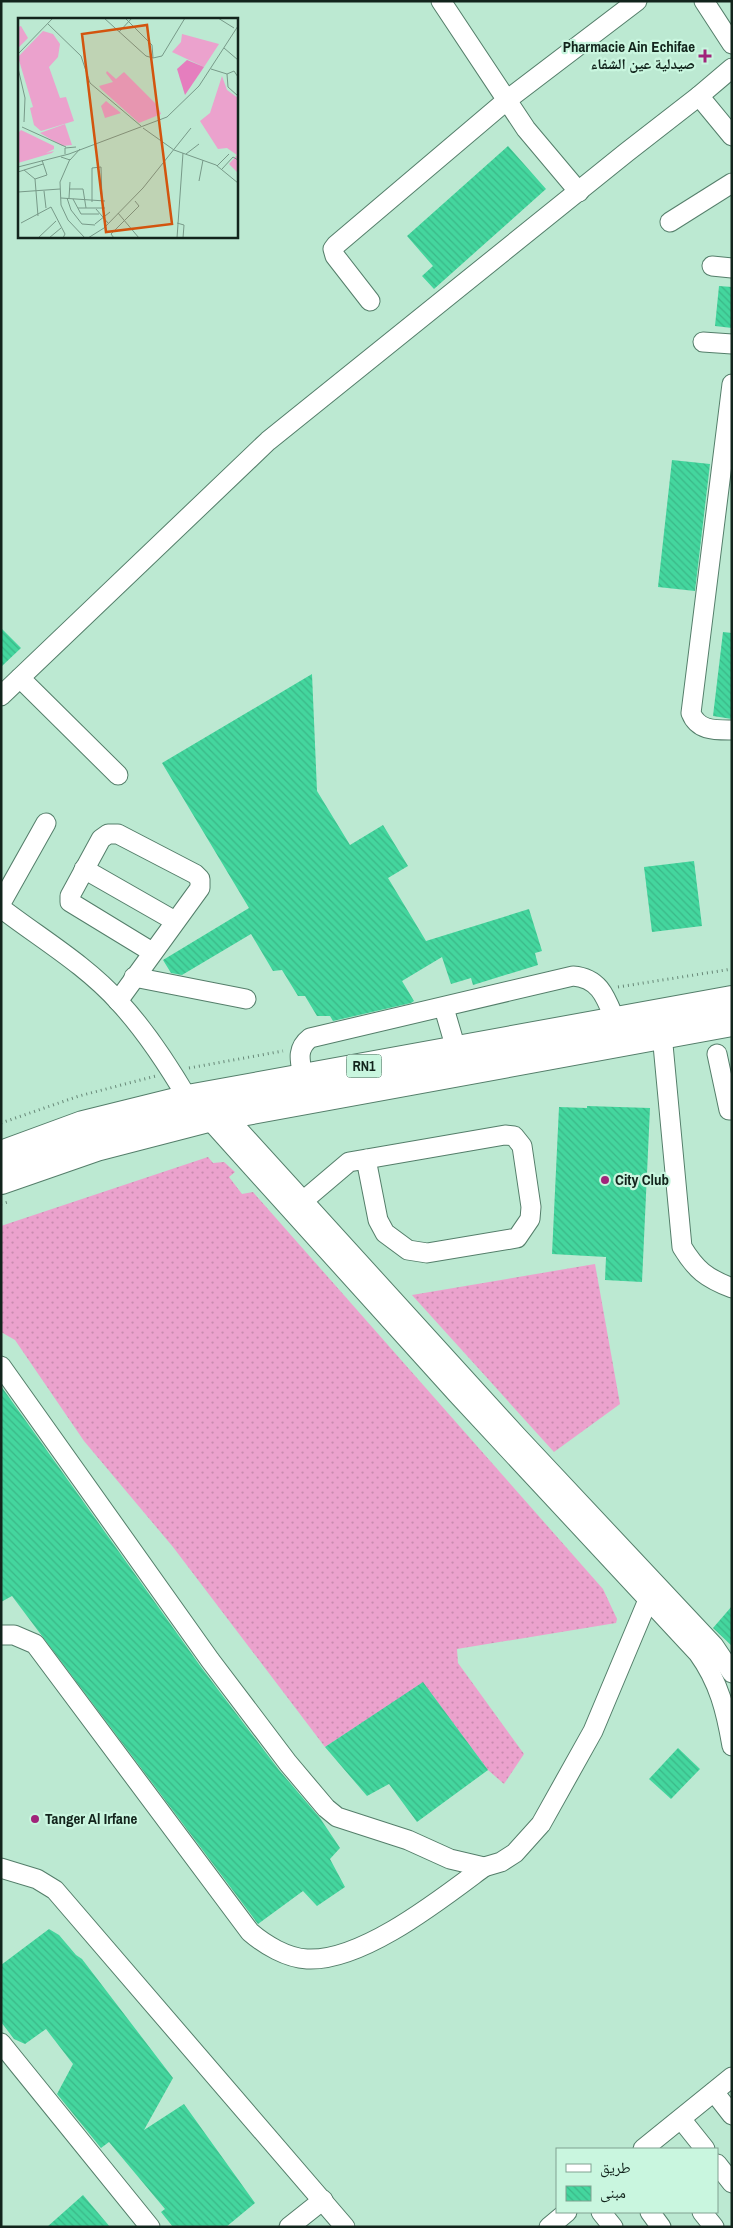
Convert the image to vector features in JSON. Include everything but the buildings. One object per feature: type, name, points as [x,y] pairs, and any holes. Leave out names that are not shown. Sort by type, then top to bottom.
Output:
[{"type":"highway","name":"RN1","points":[[1,1155],[83,1125],[188,1099],[303,1076],[732,1000]]},
{"type":"highway","name":"RN1","points":[[1,1180],[96,1147],[216,1117],[732,1022]]},
{"type":"street","points":[[370,301],[335,256],[333,249],[506,100],[637,1]]},
{"type":"street","points":[[704,1],[732,44]]},
{"type":"street","points":[[447,3],[506,100],[544,152],[579,192]]},
{"type":"street","points":[[1,696],[268,441],[732,68]]},
{"type":"street","points":[[699,96],[732,136]]},
{"type":"street","points":[[670,222],[732,183]]},
{"type":"street","points":[[712,266],[732,268]]},
{"type":"street","points":[[703,342],[732,344]]},
{"type":"street","points":[[732,384],[691,713],[698,725],[709,729],[732,730]]},
{"type":"street","points":[[20,678],[118,775]]},
{"type":"street","points":[[1,903],[46,823]]},
{"type":"street","points":[[118,1001],[174,921],[200,888],[200,879],[195,874],[118,834],[108,834],[101,839],[84,869],[70,896],[70,902],[152,952]]},
{"type":"street","points":[[84,869],[174,921]]},
{"type":"street","points":[[1,908],[85,972],[118,1001],[172,1072],[188,1099]]},
{"type":"street","points":[[303,1076],[299,1053],[305,1042],[310,1038],[444,1008],[573,976],[583,977],[592,981],[602,990],[614,1020]]},
{"type":"street","points":[[134,977],[246,999]]},
{"type":"street","points":[[444,1008],[456,1049]]},
{"type":"street","points":[[689,1029],[725,1058],[731,1115]]},
{"type":"street","points":[[662,1034],[682,1247],[693,1265],[710,1280],[732,1288]]},
{"type":"street","points":[[216,1117],[303,1201],[714,1646],[732,1673]]},
{"type":"street","points":[[216,1117],[457,1394],[686,1640],[709,1669],[724,1704],[732,1746]]},
{"type":"street","points":[[303,1201],[349,1162],[366,1159],[505,1135],[514,1136],[522,1146],[531,1207],[530,1218],[517,1238],[427,1252],[408,1250],[385,1233],[378,1220],[366,1159]]},
{"type":"street","points":[[1,1366],[210,1660],[288,1763],[326,1808],[337,1817],[408,1840],[450,1859],[484,1867]]},
{"type":"street","points":[[1,1635],[14,1635],[35,1644],[250,1932],[261,1941],[294,1957],[307,1960],[326,1959],[349,1952],[375,1940],[443,1897],[484,1867],[501,1862],[515,1853],[541,1824],[592,1731],[648,1600]]},
{"type":"street","points":[[1,1868],[37,1879],[55,1890],[345,2227]]},
{"type":"street","points":[[1,2042],[150,2227]]},
{"type":"street","points":[[647,2148],[680,2118],[732,2077]]},
{"type":"street","points":[[714,2092],[732,2115]]},
{"type":"street","points":[[680,2118],[704,2148]]},
{"type":"street","points":[[718,2165],[732,2183]]},
{"type":"street","points":[[289,2227],[323,2200]]},
{"type":"street","points":[[602,2213],[613,2227]]},
{"type":"street","points":[[651,2213],[661,2227]]},
{"type":"street","points":[[703,2213],[714,2227]]},
{"type":"shaded area","points":[[208,1157],[213,1163],[224,1162],[235,1172],[229,1177],[242,1194],[253,1192],[603,1589],[617,1619],[616,1623],[457,1649],[458,1663],[524,1754],[504,1784],[488,1770],[423,1683],[325,1747],[173,1547],[84,1441],[15,1340],[1,1332],[1,1226]]},
{"type":"shaded area","points":[[595,1264],[620,1404],[554,1452],[412,1295]]},
{"type":"place","name":"Pharmacie Ain Echifae صيدلية عين الشفاء","points":[[705,56]]},
{"type":"place","name":"City Club","points":[[605,1180]]},
{"type":"place","name":"Tanger Al Irfane","points":[[35,1819]]}]
